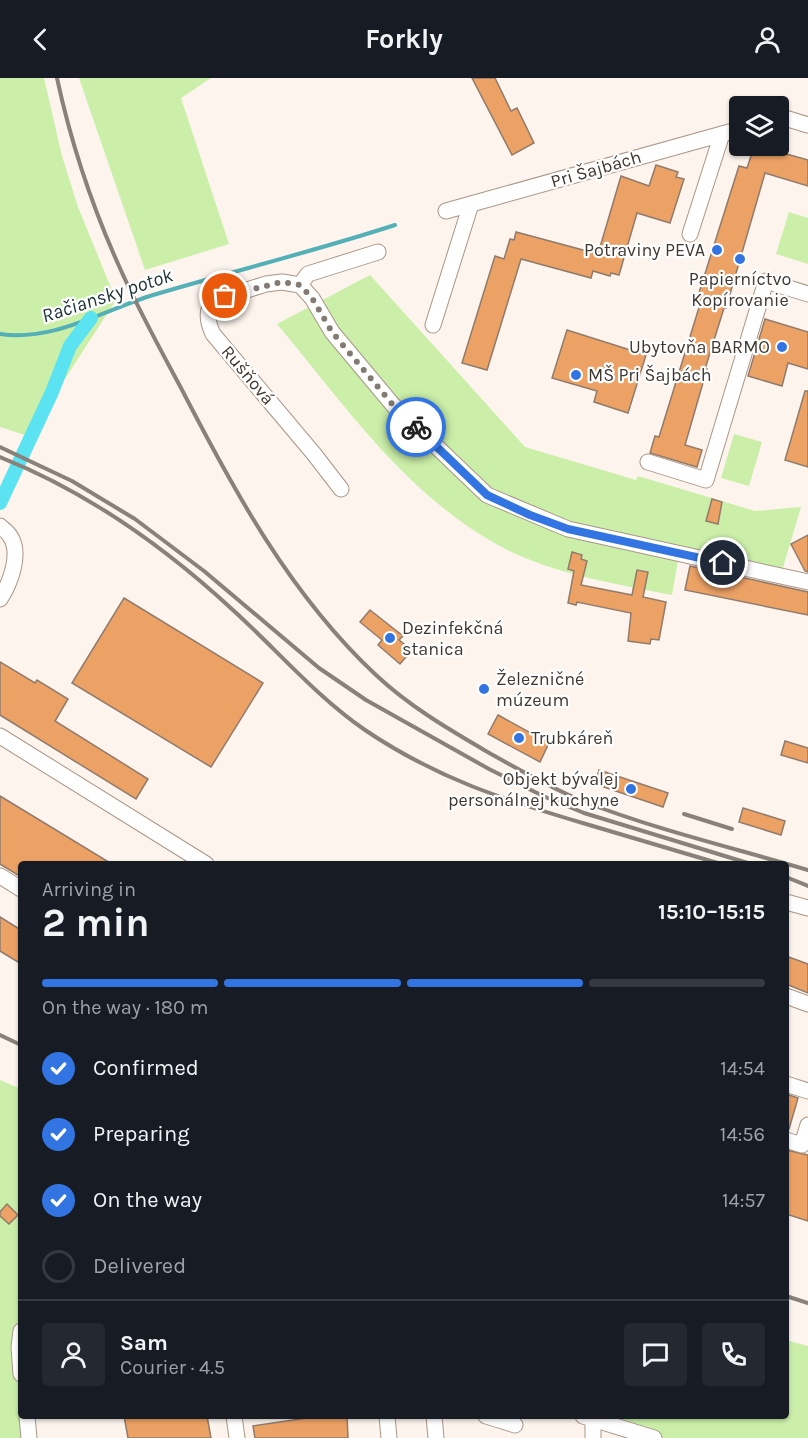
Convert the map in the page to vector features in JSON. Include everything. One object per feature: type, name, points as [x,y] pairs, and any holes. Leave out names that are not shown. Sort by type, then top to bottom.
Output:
[{"type":"street","points":[[789,119],[808,125]]},
{"type":"street","name":"Pri Šajbách","points":[[446,212],[729,132]]},
{"type":"street","points":[[690,234],[722,134]]},
{"type":"street","points":[[433,325],[471,204]]},
{"type":"street","points":[[378,252],[308,274],[300,285],[312,298],[332,332],[393,405],[487,495],[568,529],[808,582]]},
{"type":"street","points":[[648,462],[706,480],[766,281],[808,294]]},
{"type":"street","name":"Rušňová","points":[[300,285],[282,282],[266,284],[218,299],[213,302],[207,317],[213,334],[314,454],[340,489]]},
{"type":"street","points":[[0,526],[11,536],[14,561],[8,587],[0,599]]},
{"type":"street","points":[[0,736],[202,861]]},
{"type":"street","points":[[0,876],[18,888]]},
{"type":"street","points":[[789,903],[808,908]]},
{"type":"street","points":[[789,997],[808,1004]]},
{"type":"street","points":[[789,1085],[808,1091]]},
{"type":"street","points":[[789,1141],[805,1146],[808,1125]]},
{"type":"street","points":[[27,1419],[30,1438]]},
{"type":"street","points":[[234,1419],[237,1438]]},
{"type":"street","points":[[387,1419],[390,1438]]},
{"type":"street","points":[[434,1419],[436,1438]]},
{"type":"street","points":[[496,1419],[515,1425]]},
{"type":"street","points":[[588,1419],[593,1438]]},
{"type":"street","points":[[590,1419],[621,1433],[654,1438]]},
{"type":"green space","points":[[0,78],[44,78],[62,156],[78,207],[116,300],[28,436],[0,427]]},
{"type":"green space","points":[[79,78],[211,78],[181,98],[229,244],[145,270]]},
{"type":"green space","points":[[789,212],[808,218],[808,264],[776,254]]},
{"type":"green space","points":[[370,275],[525,447],[636,480],[638,476],[755,511],[801,507],[782,571],[680,549],[672,595],[594,579],[536,562],[481,535],[446,511],[385,453],[277,324]]},
{"type":"green space","points":[[734,434],[762,442],[749,486],[721,478]]},
{"type":"green space","points":[[0,1080],[18,1088],[18,1342],[16,1345],[18,1419],[22,1419],[27,1438],[0,1438]]},
{"type":"green space","points":[[789,1341],[808,1346],[808,1438],[662,1438],[604,1419],[789,1419]]},
{"type":"building","points":[[472,78],[495,78],[511,111],[517,108],[534,143],[512,155]]},
{"type":"building","points":[[789,155],[808,160],[808,186],[765,173],[726,308],[724,308],[705,369],[707,369],[685,445],[702,450],[697,467],[650,453],[655,436],[659,437],[701,301],[697,299],[739,166],[747,168],[751,156]]},
{"type":"building","points":[[656,165],[678,172],[676,177],[684,179],[670,223],[637,213],[619,275],[611,273],[610,276],[593,271],[591,278],[521,259],[487,370],[462,363],[495,256],[504,259],[510,239],[514,240],[516,232],[598,254],[621,176],[649,186]]},
{"type":"building","name":"Ubytovňa BARMO","points":[[765,319],[808,332],[808,369],[788,363],[782,386],[748,376]]},
{"type":"building","points":[[567,330],[646,355],[628,413],[594,402],[597,391],[552,378]]},
{"type":"building","name":"Ubytovňa BARMO","points":[[805,391],[808,391],[808,467],[785,460]]},
{"type":"building","points":[[712,499],[722,502],[718,524],[706,521]]},
{"type":"building","points":[[808,535],[808,572],[805,571],[791,544]]},
{"type":"building","points":[[572,552],[582,555],[581,559],[587,561],[581,585],[632,595],[637,570],[648,572],[643,597],[666,602],[659,640],[651,639],[650,644],[628,641],[631,613],[577,602],[576,605],[568,603],[574,571],[568,569]]},
{"type":"building","points":[[690,566],[808,592],[808,615],[685,590]]},
{"type":"building","points":[[124,598],[263,683],[211,767],[72,683]]},
{"type":"building","name":"Dezinfekčná stanica","points":[[370,610],[403,636],[399,640],[412,650],[400,664],[378,645],[382,640],[360,622]]},
{"type":"building","points":[[0,662],[35,683],[37,680],[68,699],[55,721],[148,779],[136,799],[0,715]]},
{"type":"building","name":"Trubkáreň","points":[[498,715],[549,743],[540,762],[488,734]]},
{"type":"building","points":[[785,741],[808,748],[808,763],[781,755]]},
{"type":"building","name":"Objekt bývalej personálnej kuchyne","points":[[599,770],[668,793],[663,807],[595,784]]},
{"type":"building","points":[[0,796],[107,861],[18,861],[18,875],[0,864]]},
{"type":"building","points":[[743,808],[785,821],[781,835],[739,822]]},
{"type":"building","points":[[0,917],[18,928],[18,962],[0,951]]},
{"type":"building","points":[[789,957],[808,964],[808,993],[789,985]]},
{"type":"building","points":[[789,1095],[798,1098],[789,1129]]},
{"type":"building","points":[[789,1151],[808,1155],[808,1221],[789,1215]]},
{"type":"building","points":[[7,1204],[18,1215],[9,1224],[0,1216],[0,1212]]},
{"type":"building","points":[[125,1419],[208,1419],[211,1438],[128,1438]]},
{"type":"building","points":[[300,1419],[347,1419],[348,1438],[255,1438],[253,1426]]},
{"type":"waterway","name":"Račiansky potok","points":[[0,334],[20,335],[59,329],[153,295],[395,225]]},
{"type":"waterway","points":[[0,503],[52,392],[70,346],[91,318]]},
{"type":"railway","points":[[57,78],[91,197],[109,243],[141,312],[243,502],[290,576],[345,644],[389,687],[417,708],[537,780],[585,802],[640,821],[776,861]]},
{"type":"railway","points":[[0,447],[72,481],[135,519],[204,571],[319,668],[366,700],[489,769],[543,796],[584,813],[741,861]]},
{"type":"railway","points":[[0,457],[95,504],[153,543],[208,587],[330,703],[365,730],[418,762],[499,796],[711,861]]},
{"type":"railway","points":[[684,814],[732,829]]},
{"type":"railway","points":[[789,865],[808,870]]},
{"type":"railway","points":[[789,878],[808,886]]},
{"type":"railway","points":[[0,1035],[18,1044]]},
{"type":"railway","points":[[789,1297],[808,1303]]},
{"type":"way so far","points":[[225,296],[266,284],[282,282],[300,285],[312,298],[332,332],[393,405],[416,427]]},
{"type":"place","name":"Potraviny PEVA","points":[[717,250]]},
{"type":"place","name":"Papierníctvo Kopírovanie","points":[[740,259]]},
{"type":"place","name":"Ubytovňa BARMO","points":[[782,347]]},
{"type":"place","name":"MŠ Pri Šajbách","points":[[576,375]]},
{"type":"place","name":"Dezinfekčná stanica","points":[[390,638]]},
{"type":"place","name":"Železničné múzeum","points":[[484,689]]},
{"type":"place","name":"Trubkáreň","points":[[519,738]]},
{"type":"place","name":"Objekt bývalej personálnej kuchyne","points":[[631,789]]},
{"type":"route","points":[[416,427],[487,495],[530,515],[568,529],[723,563]]}]
